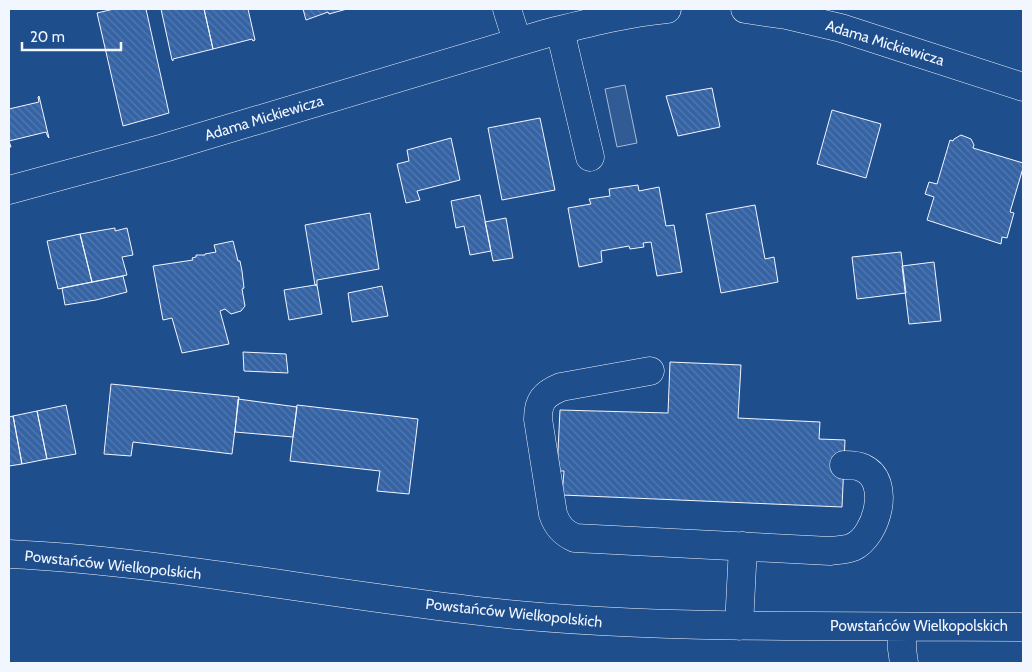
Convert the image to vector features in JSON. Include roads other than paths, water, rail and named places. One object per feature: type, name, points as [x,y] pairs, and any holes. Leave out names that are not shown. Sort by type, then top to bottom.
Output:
[{"type":"street","points":[[507,9],[517,42]]},
{"type":"street","name":"Adama Mickiewicza","points":[[9,190],[156,151],[560,30],[633,13],[667,9]]},
{"type":"street","name":"Adama Mickiewicza","points":[[745,9],[786,15],[841,28],[1023,86]]},
{"type":"street","points":[[560,30],[590,157]]},
{"type":"street","points":[[650,371],[561,387],[552,390],[540,403],[538,419],[553,514],[556,523],[568,535],[575,538],[830,551],[842,550],[853,547],[869,531],[875,519],[879,495],[878,485],[868,471],[855,465],[844,465]]},
{"type":"street","points":[[739,626],[742,546]]},
{"type":"street","name":"Powstańców Wielkopolskich","points":[[9,554],[73,558],[135,565],[443,607],[578,620],[656,625],[1023,627]]},
{"type":"street","points":[[902,627],[904,663]]}]
